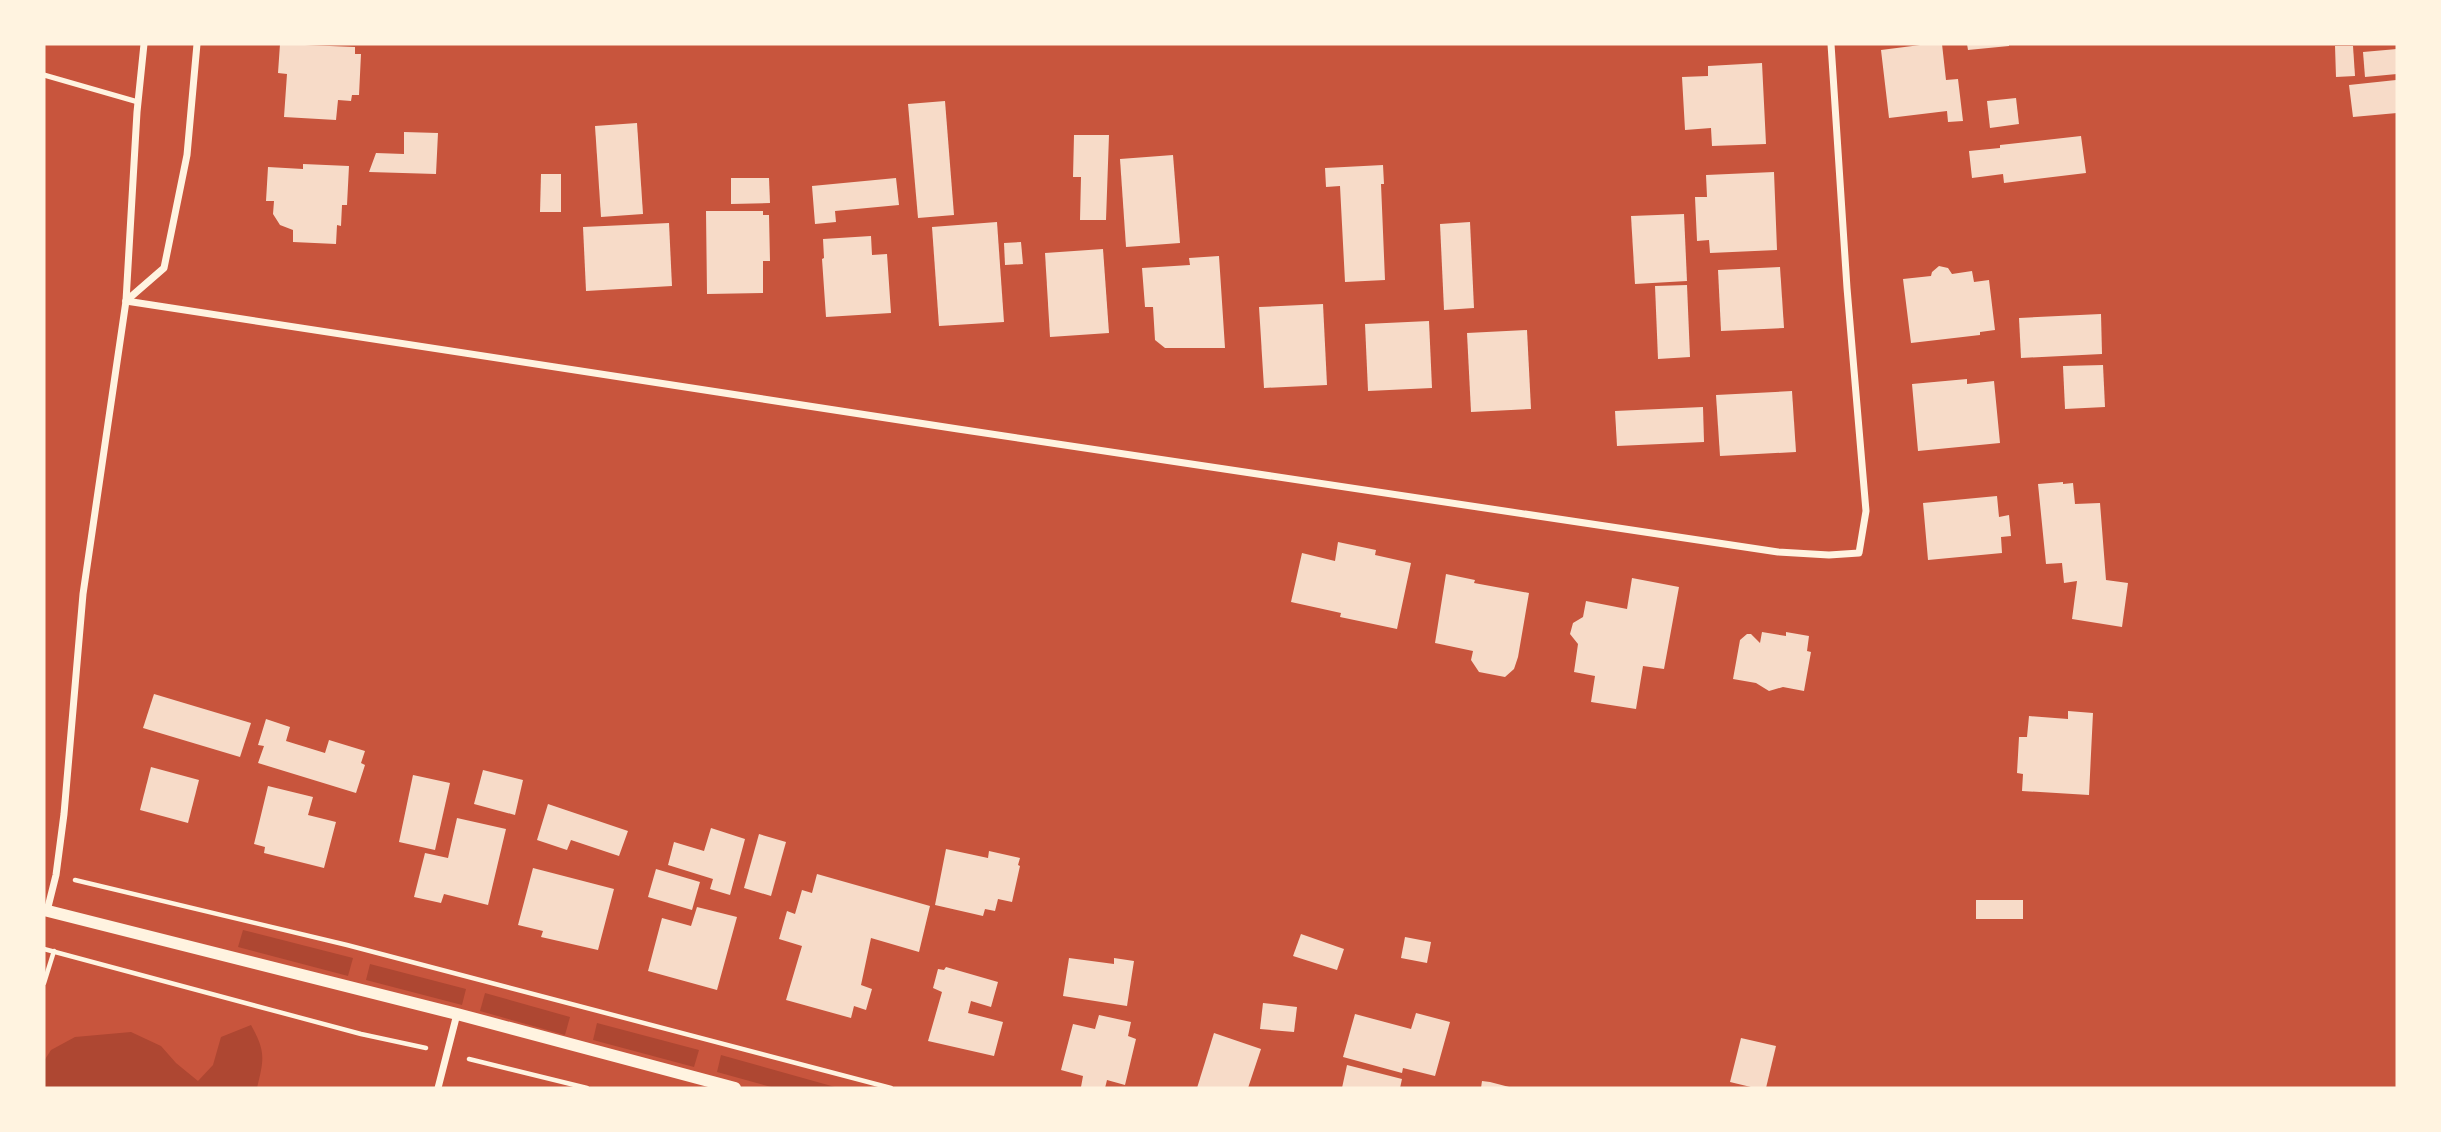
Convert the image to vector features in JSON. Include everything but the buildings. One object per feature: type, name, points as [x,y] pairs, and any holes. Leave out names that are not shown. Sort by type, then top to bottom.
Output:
[{"type":"street","points":[[144,44],[126,300],[83,594],[64,814],[56,875],[45,910],[457,1014],[735,1088]]},
{"type":"street","points":[[126,300],[164,268],[187,155],[197,44]]},
{"type":"street","points":[[126,300],[1778,552],[1829,555],[1859,553],[1866,511],[1847,288],[1831,44]]},
{"type":"street","points":[[438,1088],[457,1014]]},
{"type":"lane","points":[[44,75],[138,102]]},
{"type":"path","points":[[56,875],[359,949],[891,1088]]},
{"type":"path","points":[[44,948],[361,1034],[587,1088]]},
{"type":"path","points":[[44,982],[54,951]]},
{"type":"shaded area","points":[[243,930],[353,958],[348,976],[238,947]]},
{"type":"shaded area","points":[[370,964],[466,989],[462,1005],[366,980]]},
{"type":"shaded area","points":[[485,993],[570,1017],[565,1035],[480,1011]]},
{"type":"shaded area","points":[[597,1023],[699,1050],[694,1067],[593,1040]]},
{"type":"shaded area","points":[[251,1025],[262,1056],[257,1088],[44,1088],[44,1061],[51,1050],[75,1037],[131,1032],[161,1046],[198,1081],[213,1065],[221,1037]]},
{"type":"shaded area","points":[[721,1055],[835,1088],[775,1088],[717,1072]]}]
